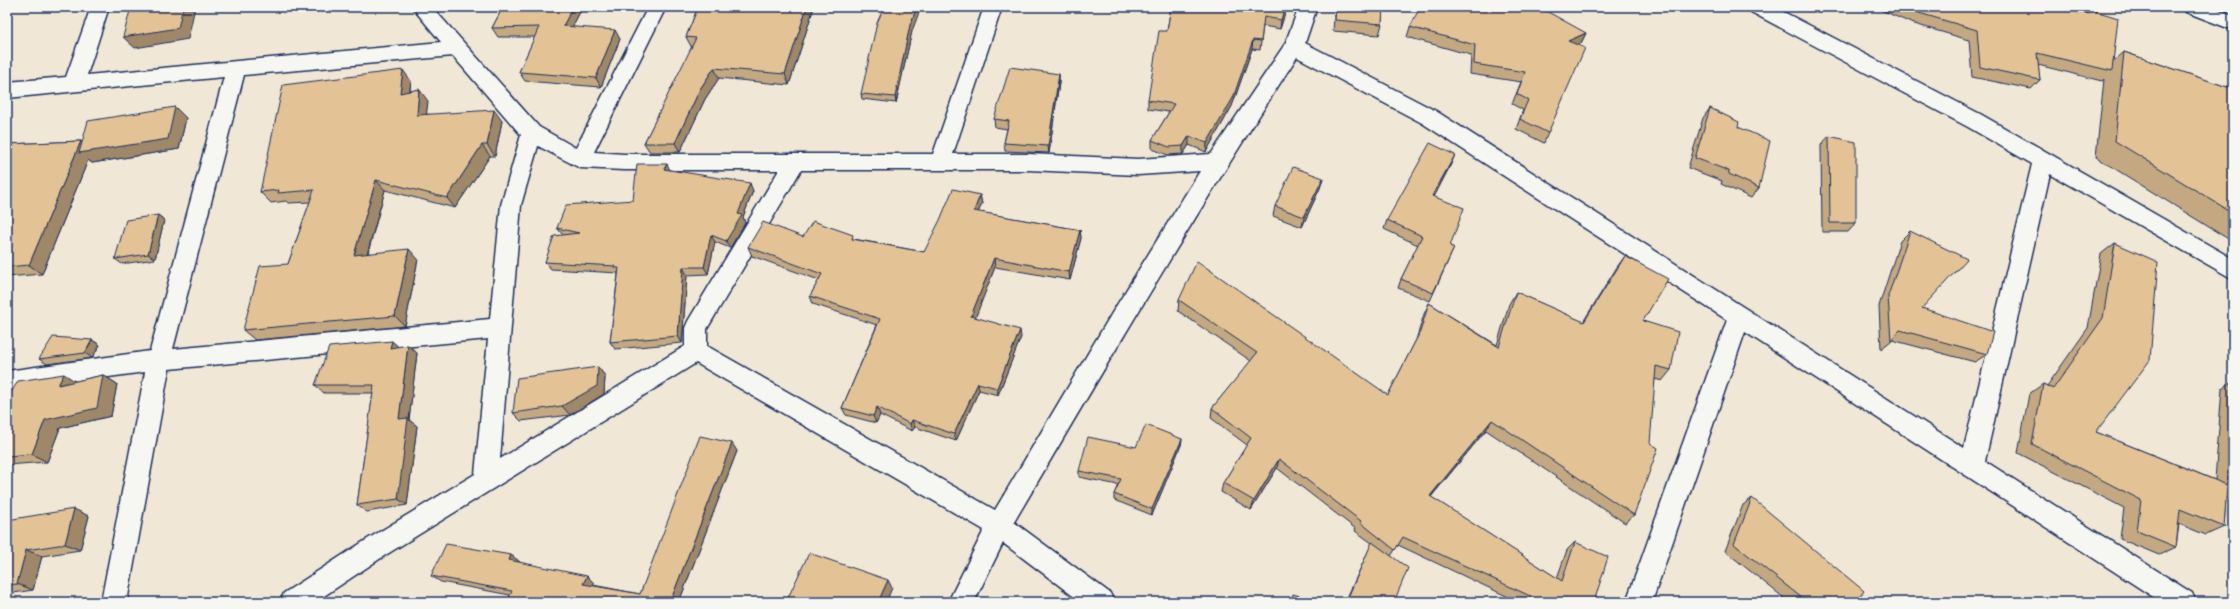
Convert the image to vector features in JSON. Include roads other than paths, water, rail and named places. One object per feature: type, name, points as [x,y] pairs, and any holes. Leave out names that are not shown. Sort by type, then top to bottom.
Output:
[{"type":"street","points":[[74,84],[100,7]]},
{"type":"street","points":[[421,7],[532,133],[580,160],[624,162],[1028,162],[1138,167],[1217,162]]},
{"type":"street","points":[[580,160],[657,7]]},
{"type":"street","points":[[940,162],[992,7]]},
{"type":"street","points":[[961,602],[999,526],[1116,327],[1217,162],[1294,46],[1308,7]]},
{"type":"street","points":[[2193,7],[2233,23]]},
{"type":"street","points":[[1766,9],[1975,121],[2233,270]]},
{"type":"street","points":[[1294,46],[1429,117],[2183,602]]},
{"type":"street","points":[[7,90],[457,48]]},
{"type":"street","points":[[114,602],[159,360],[236,68]]},
{"type":"street","points":[[486,479],[511,205],[532,133]]},
{"type":"street","points":[[1972,466],[2042,160]]},
{"type":"street","points":[[696,351],[696,328],[795,162]]},
{"type":"street","points":[[1639,602],[1738,317]]},
{"type":"street","points":[[7,381],[159,360],[500,328]]},
{"type":"street","points":[[293,602],[375,548],[696,351]]},
{"type":"street","points":[[696,351],[716,364],[999,526],[1101,602]]}]
